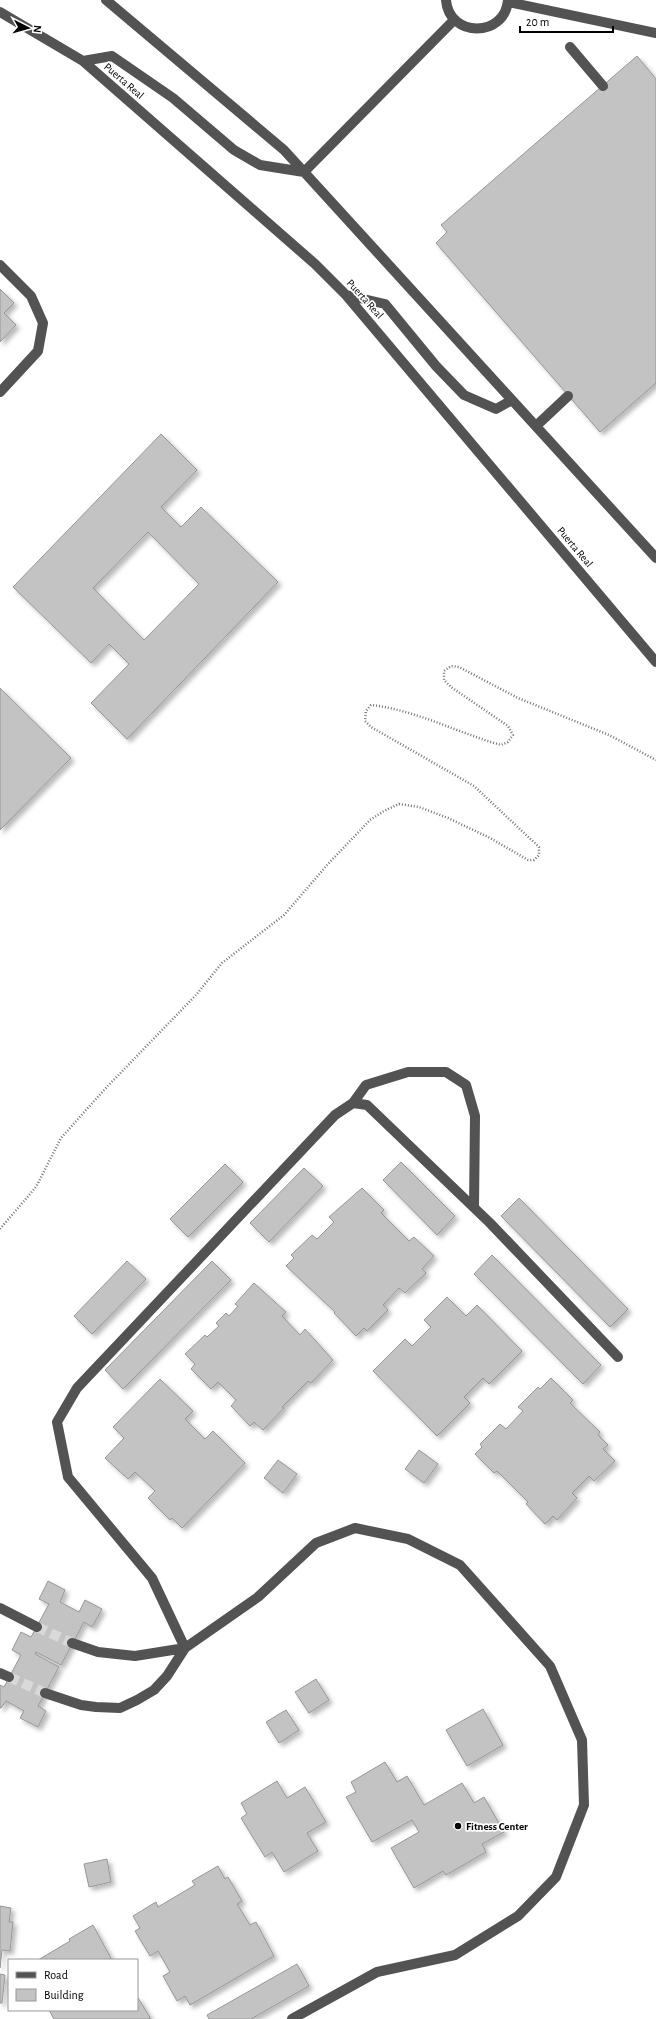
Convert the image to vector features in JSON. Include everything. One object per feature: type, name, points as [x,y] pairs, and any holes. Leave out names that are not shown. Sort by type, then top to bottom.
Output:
[{"type":"street","points":[[106,0],[284,150],[656,558]]},
{"type":"street","points":[[446,0],[449,13],[454,20],[462,26],[472,29],[491,26],[500,20],[505,12],[508,1],[656,33]]},
{"type":"street","name":"Puerta Real","points":[[0,12],[83,61],[315,264],[346,295],[656,662]]},
{"type":"street","points":[[304,172],[454,20]]},
{"type":"street","points":[[570,48],[603,86]]},
{"type":"street","points":[[83,61],[112,56],[173,98],[234,150],[260,165],[304,172]]},
{"type":"street","points":[[0,265],[31,296],[43,323],[38,351],[0,392]]},
{"type":"street","points":[[346,295],[385,304],[436,366],[464,394],[496,409],[512,400]]},
{"type":"street","points":[[536,426],[568,396]]},
{"type":"street","points":[[185,1648],[152,1578],[68,1477],[57,1422],[77,1388],[335,1115],[353,1103],[366,1085],[408,1072],[446,1072],[466,1085],[475,1116],[474,1207]]},
{"type":"street","points":[[353,1103],[367,1105],[474,1207],[618,1357]]},
{"type":"street","points":[[45,1693],[81,1705],[120,1708],[154,1690],[167,1676],[185,1648],[258,1597],[316,1543],[355,1528],[408,1539],[460,1565],[550,1666],[582,1740],[584,1805],[556,1877],[518,1916],[455,1955],[377,1972],[292,2019]]},
{"type":"street","points":[[0,1608],[37,1627]]},
{"type":"street","points":[[72,1643],[98,1652],[134,1656],[185,1648]]},
{"type":"path","points":[[0,1229],[36,1187],[61,1138],[104,1090],[196,995],[222,963],[284,915],[328,864],[370,820],[399,804],[419,807],[448,818],[490,838],[528,860],[534,860],[539,855],[539,847],[474,786],[371,726],[365,721],[366,711],[371,705],[384,706],[501,745],[508,742],[513,735],[508,726],[451,687],[444,680],[444,672],[451,666],[459,667],[518,698],[609,735],[656,760]]},
{"type":"building","points":[[637,56],[656,79],[656,383],[600,432],[436,243],[447,232],[441,225]]},
{"type":"building","points":[[0,289],[14,303],[4,313],[16,325],[0,342]]},
{"type":"building","points":[[161,434],[197,470],[161,507],[181,527],[201,507],[278,582],[127,739],[91,703],[129,664],[109,644],[91,663],[13,587]],"holes":[[[148,532],[199,584],[144,640],[93,588]]]},
{"type":"building","points":[[0,688],[71,758],[0,830]]},
{"type":"building","points":[[401,1162],[455,1216],[437,1235],[383,1180]]},
{"type":"building","points":[[225,1164],[243,1182],[188,1237],[170,1219]]},
{"type":"building","points":[[304,1168],[323,1186],[269,1242],[250,1223]]},
{"type":"building","points":[[362,1188],[384,1210],[381,1213],[409,1241],[414,1237],[434,1256],[422,1269],[426,1273],[405,1293],[399,1288],[383,1305],[388,1310],[367,1331],[364,1328],[356,1336],[334,1313],[335,1312],[286,1266],[294,1258],[291,1255],[312,1235],[317,1239],[334,1222],[329,1217]]},
{"type":"building","points":[[519,1198],[628,1309],[610,1327],[501,1216]]},
{"type":"building","points":[[492,1255],[601,1365],[583,1384],[474,1274]]},
{"type":"building","points":[[127,1261],[146,1279],[92,1334],[74,1316]]},
{"type":"building","points":[[212,1261],[231,1280],[123,1389],[105,1370]]},
{"type":"building","points":[[254,1283],[286,1312],[282,1316],[300,1335],[305,1329],[333,1360],[311,1383],[308,1381],[282,1407],[284,1408],[263,1430],[254,1422],[250,1426],[231,1406],[236,1400],[218,1382],[211,1389],[191,1369],[195,1364],[185,1354],[205,1335],[207,1337],[219,1326],[216,1323],[226,1313],[229,1316],[238,1306],[235,1304]]},
{"type":"building","points":[[447,1297],[466,1316],[477,1305],[522,1351],[489,1384],[483,1378],[464,1397],[470,1403],[437,1436],[373,1371],[405,1339],[412,1346],[431,1327],[424,1320]]},
{"type":"building","points":[[551,1378],[573,1400],[570,1403],[600,1432],[598,1435],[608,1445],[603,1449],[615,1461],[594,1481],[589,1476],[572,1493],[577,1498],[557,1520],[553,1516],[545,1524],[526,1504],[528,1502],[497,1471],[494,1473],[475,1454],[482,1447],[480,1444],[500,1424],[506,1429],[523,1411],[518,1407],[538,1387],[540,1389]]},
{"type":"building","points":[[160,1379],[193,1411],[185,1419],[205,1439],[213,1431],[245,1463],[182,1528],[172,1518],[170,1520],[148,1498],[155,1491],[135,1472],[128,1479],[105,1458],[124,1438],[113,1427]]},
{"type":"building","points":[[419,1450],[438,1464],[424,1483],[405,1469]]},
{"type":"building","points":[[278,1460],[297,1474],[283,1493],[264,1478]]},
{"type":"building","points":[[48,1581],[65,1590],[60,1602],[79,1612],[85,1600],[102,1609],[92,1627],[84,1622],[61,1665],[36,1652],[35,1654],[59,1667],[38,1706],[46,1711],[38,1727],[20,1718],[24,1711],[6,1701],[0,1708],[0,1685],[4,1687],[21,1655],[12,1650],[21,1632],[31,1637],[49,1604],[39,1599]]},
{"type":"building","points":[[316,1679],[329,1700],[309,1713],[295,1692]]},
{"type":"building","points":[[483,1709],[503,1745],[467,1766],[446,1730]]},
{"type":"building","points":[[286,1710],[299,1730],[279,1743],[266,1722]]},
{"type":"building","name":"Fitness Center","points":[[385,1762],[397,1782],[407,1776],[424,1805],[462,1783],[474,1803],[484,1797],[504,1832],[482,1844],[486,1852],[446,1875],[443,1871],[414,1888],[391,1848],[419,1832],[412,1820],[372,1842],[346,1797],[356,1792],[351,1782]]},
{"type":"building","points":[[277,1781],[287,1798],[305,1787],[326,1822],[307,1833],[318,1851],[284,1872],[272,1852],[265,1857],[241,1818],[247,1814],[241,1803]]},
{"type":"building","points":[[107,1859],[111,1882],[89,1887],[84,1864]]},
{"type":"building","points":[[218,1866],[225,1879],[228,1877],[242,1901],[237,1904],[250,1925],[256,1922],[274,1956],[190,2005],[185,1996],[177,2001],[163,1976],[170,1972],[158,1951],[150,1956],[135,1931],[140,1928],[133,1916],[156,1902],[158,1907],[195,1885],[192,1881]]},
{"type":"building","points":[[0,1906],[11,1908],[9,1922],[13,1922],[10,1951],[2,1950],[0,1968]]},
{"type":"building","points":[[93,1925],[111,1959],[40,1959],[70,1941],[69,1939]]},
{"type":"building","points":[[297,1964],[309,1986],[251,2019],[209,2019],[207,2015]]},
{"type":"building","points":[[0,1974],[5,1975],[2,2003],[0,2003]]},
{"type":"building","points":[[138,1998],[151,2019],[54,2019],[50,2011],[138,2011]]},
{"type":"tunnel","points":[[37,1627],[72,1643]]},
{"type":"tunnel","points":[[9,1677],[45,1693]]},
{"type":"place","name":"Fitness Center","points":[[458,1826]]}]
